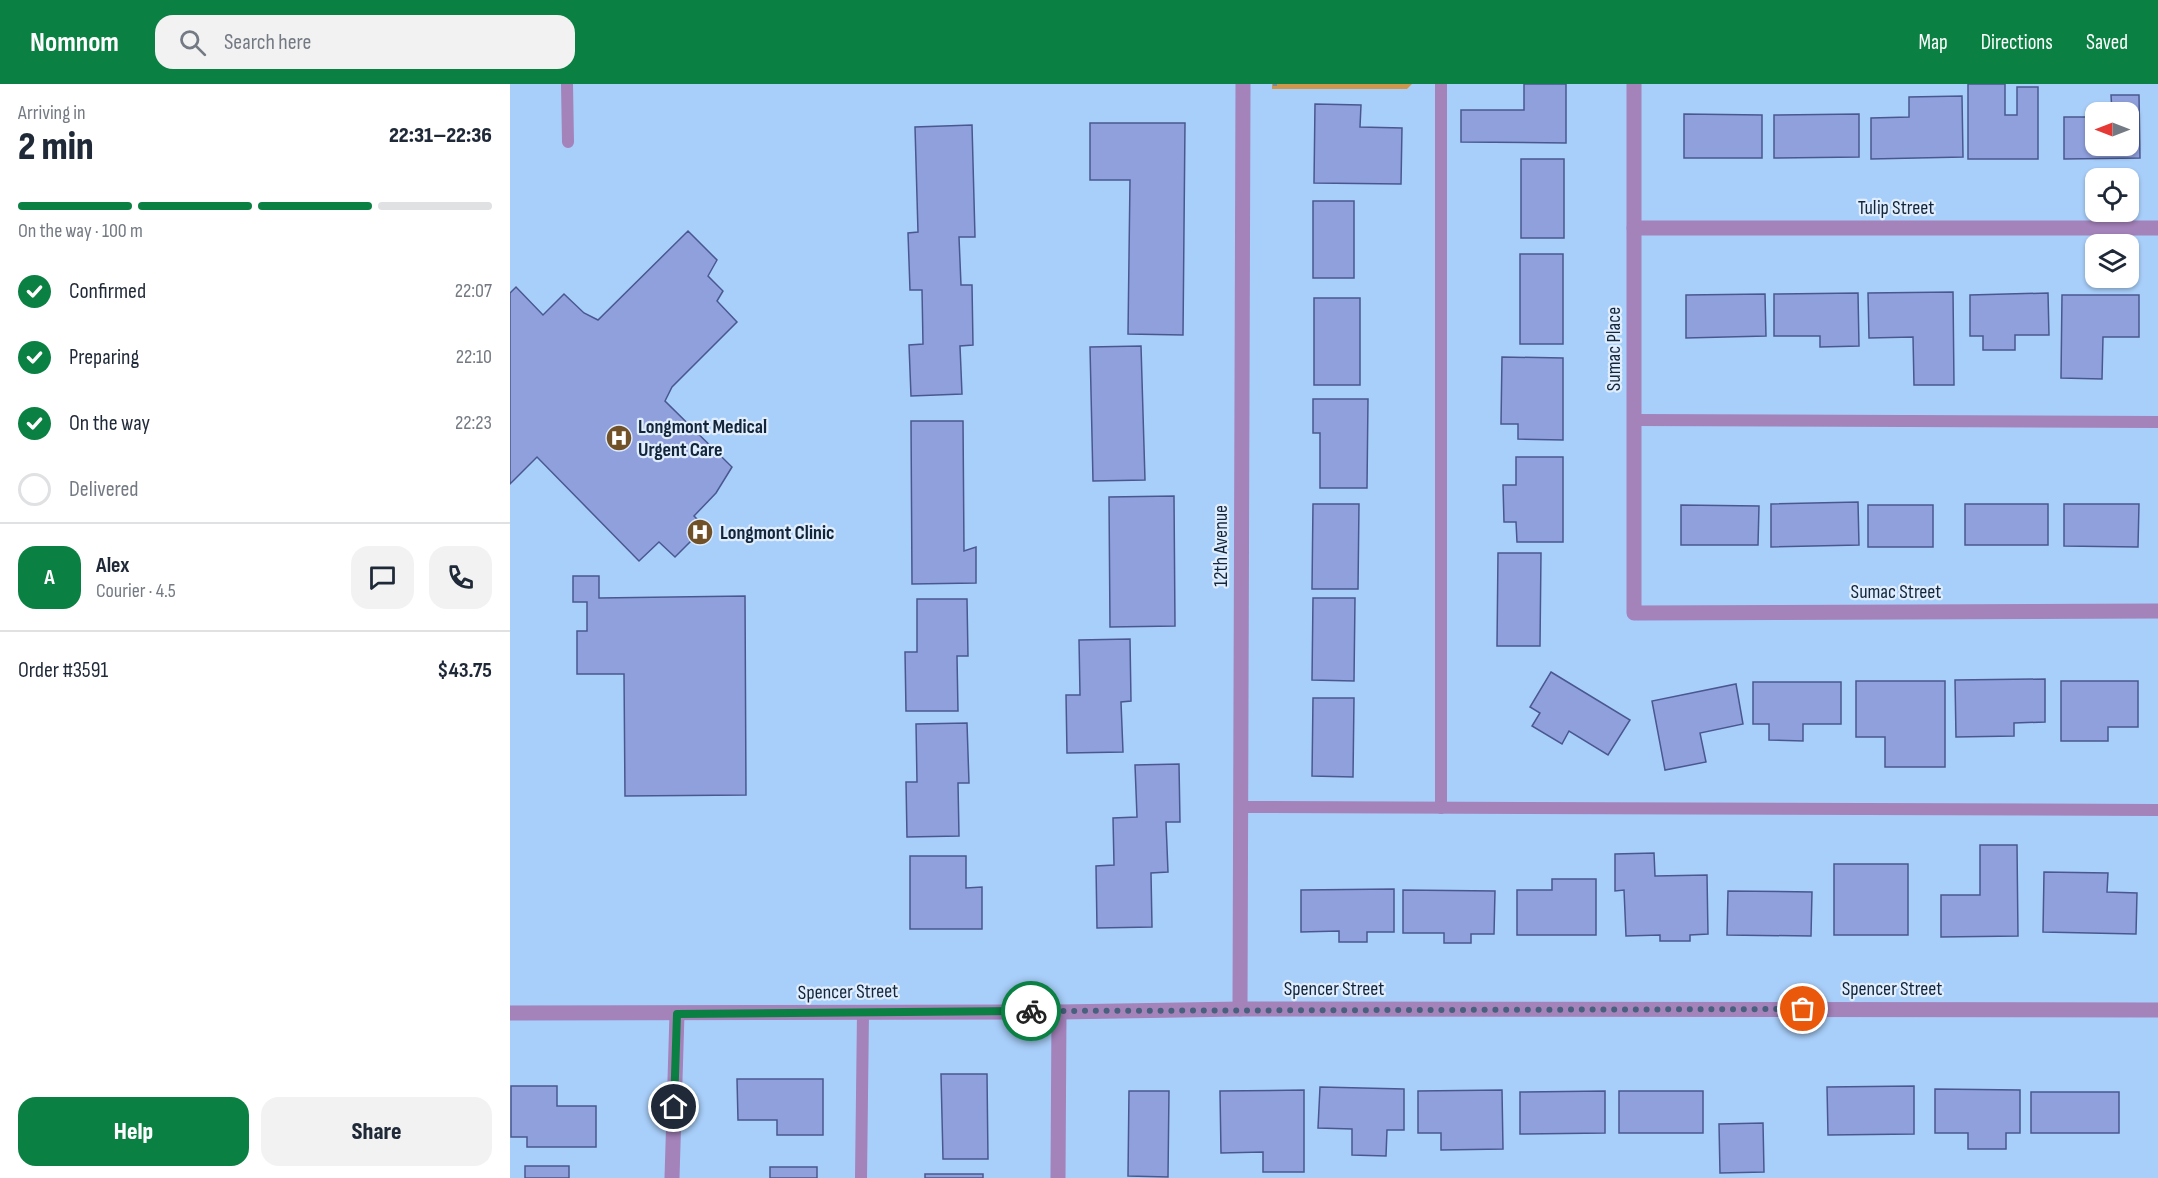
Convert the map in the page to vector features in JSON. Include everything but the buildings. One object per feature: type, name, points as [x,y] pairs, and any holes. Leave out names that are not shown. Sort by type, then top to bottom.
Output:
[{"type":"street","name":"12th Avenue","points":[[1240,1009],[1243,84]]},
{"type":"street","name":"Sumac Place","points":[[1634,84],[1634,613]]},
{"type":"street","name":"Tulip Street","points":[[1634,228],[2158,228]]},
{"type":"street","name":"Sumac Street","points":[[1634,613],[2158,611]]},
{"type":"street","name":"Spencer Street","points":[[510,1013],[1059,1012],[1240,1009],[2158,1010]]},
{"type":"street","points":[[1058,1178],[1059,1012]]},
{"type":"street","points":[[672,1178],[677,1014]]},
{"type":"lane","points":[[567,84],[568,142]]},
{"type":"lane","points":[[1441,84],[1441,808]]},
{"type":"lane","points":[[1634,420],[2158,422]]},
{"type":"lane","points":[[1240,807],[2158,810]]},
{"type":"lane","points":[[861,1178],[863,1012]]},
{"type":"shaded area","points":[[1272,84],[1412,84],[1407,89],[1272,89]]},
{"type":"way so far","points":[[1031,1011],[1803,1009]]},
{"type":"place","name":"Longmont Medical Urgent Care","points":[[619,438]]},
{"type":"place","name":"Longmont Clinic","points":[[700,532]]},
{"type":"route","points":[[674,1107],[677,1014],[1031,1011]]}]
